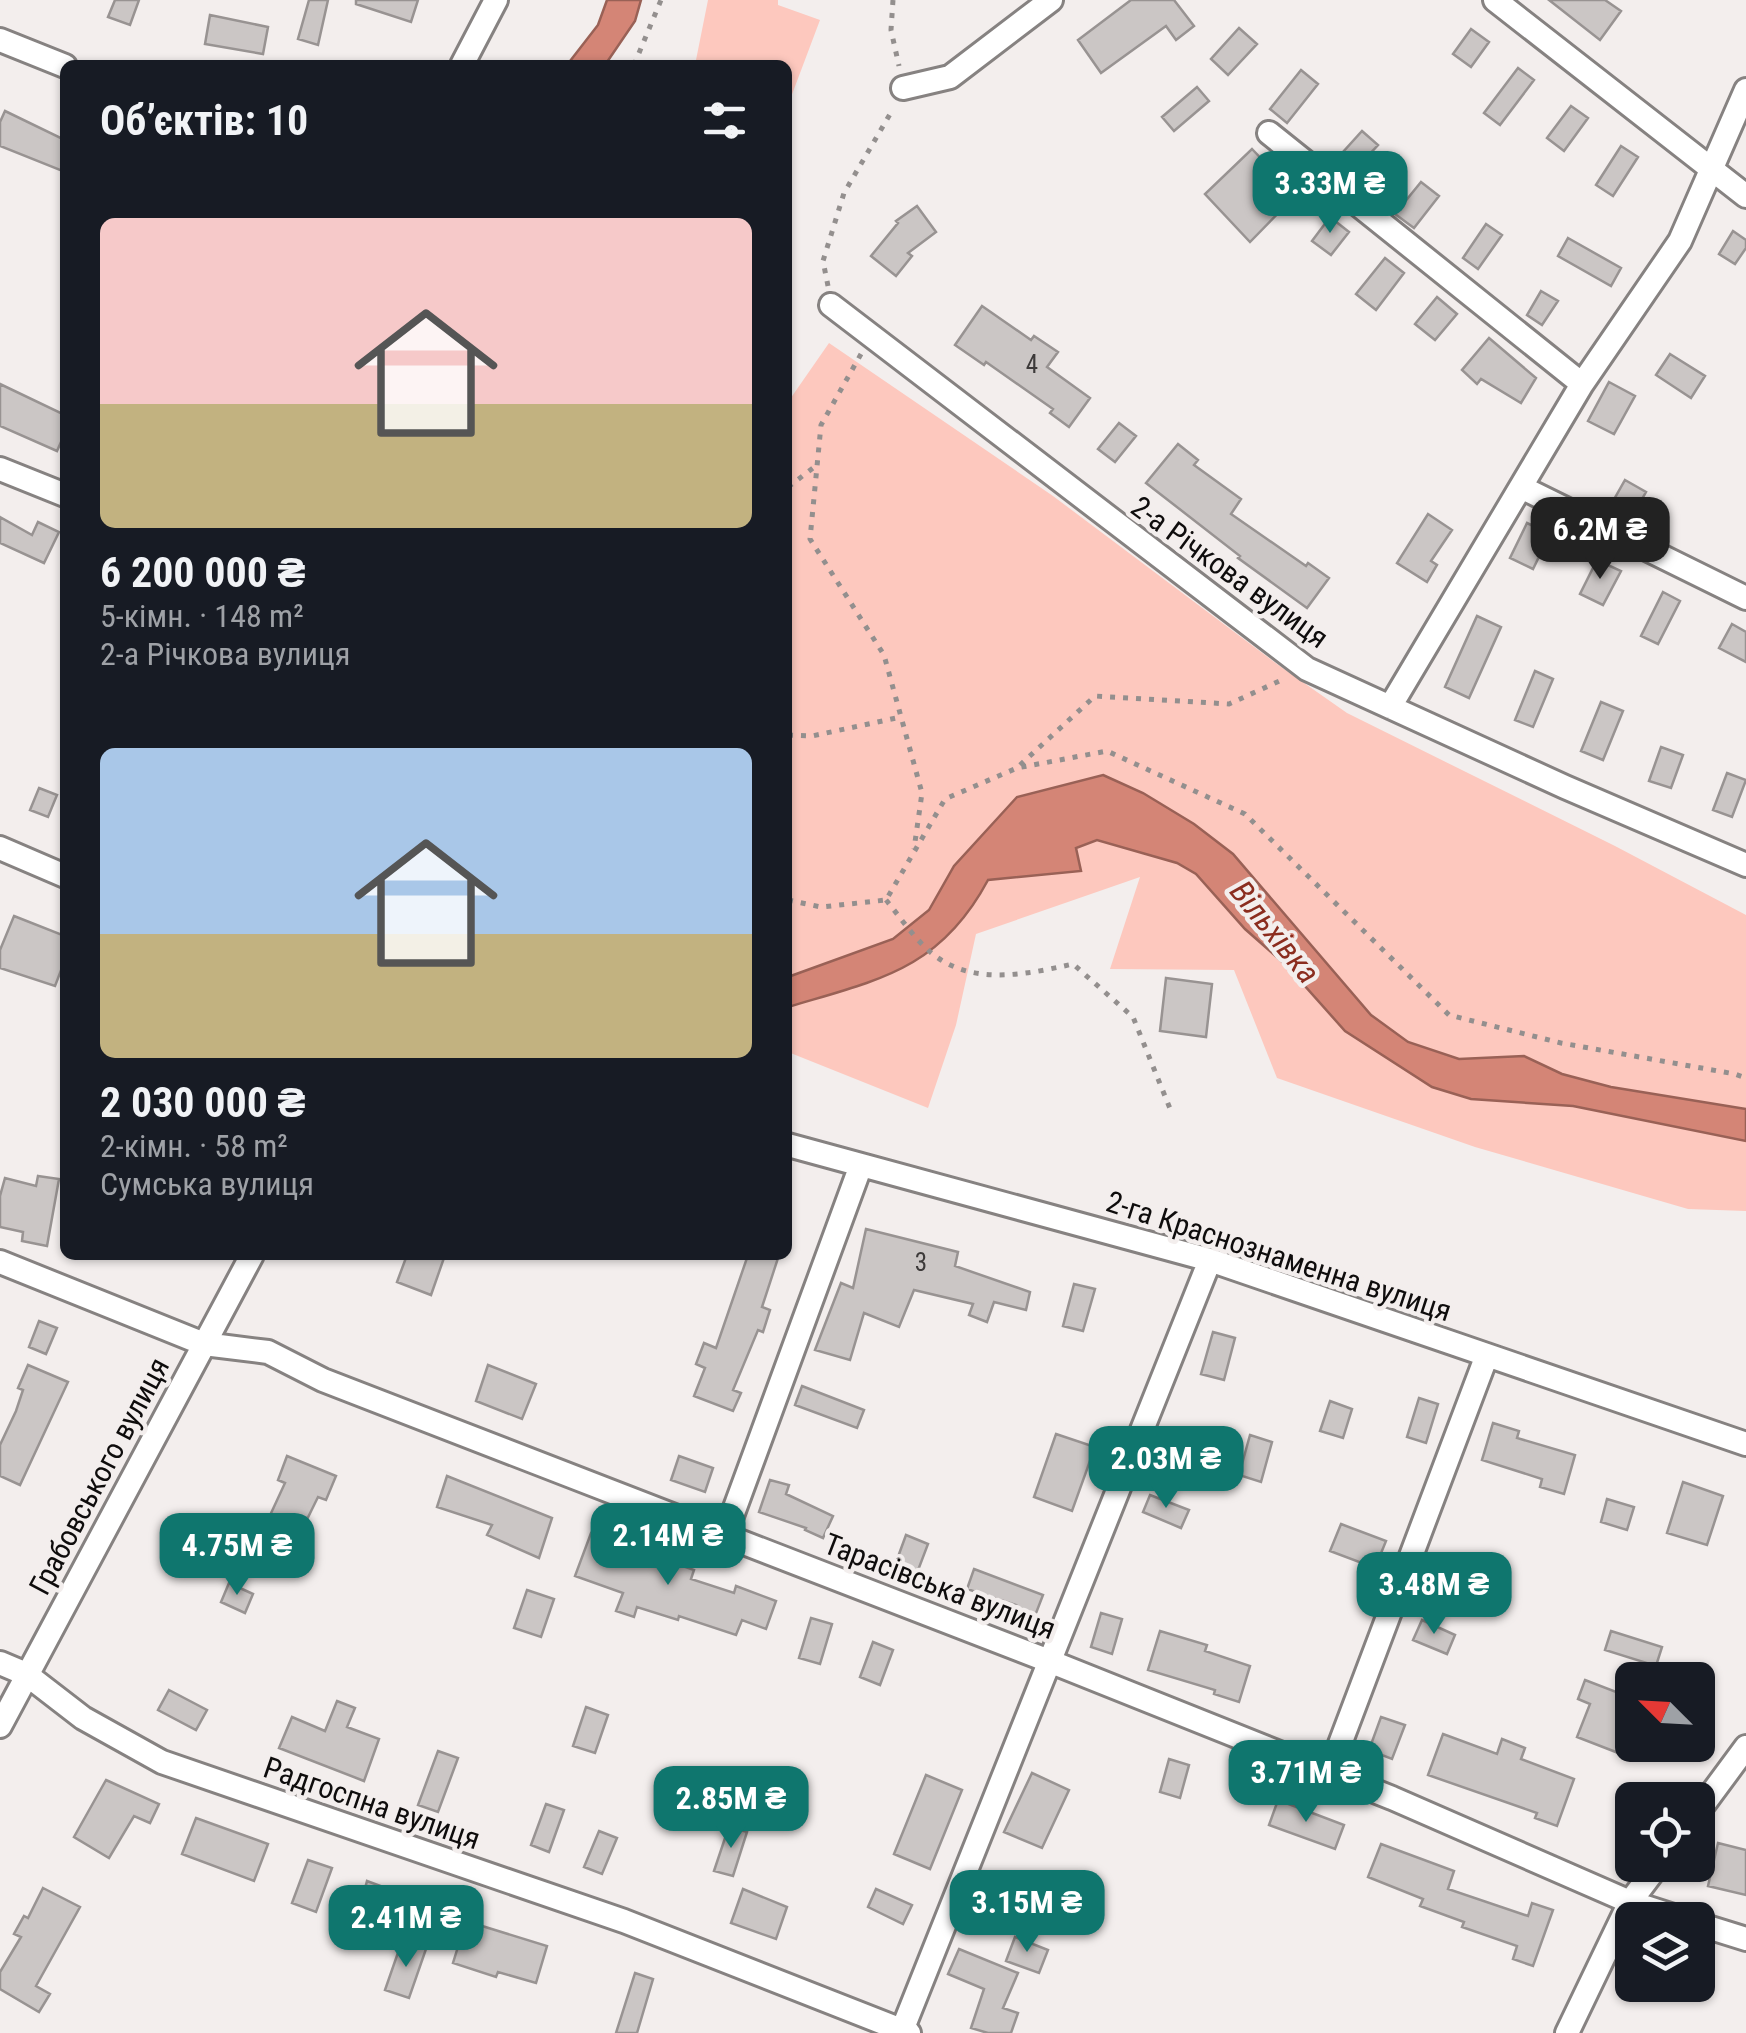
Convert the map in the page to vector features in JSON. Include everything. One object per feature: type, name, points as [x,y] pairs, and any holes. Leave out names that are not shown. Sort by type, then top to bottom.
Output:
[{"type":"street","points":[[465,60],[496,0]]},
{"type":"street","points":[[904,88],[950,77],[1051,0]]},
{"type":"street","points":[[1495,0],[1746,196]]},
{"type":"street","points":[[0,40],[60,64]]},
{"type":"street","points":[[1390,707],[1582,384],[1680,241],[1746,90]]},
{"type":"street","points":[[1269,133],[1582,384]]},
{"type":"street","name":"2-а Річкова вулиця","points":[[830,304],[1307,669],[1746,865]]},
{"type":"street","points":[[0,469],[60,494]]},
{"type":"street","points":[[1523,488],[1746,598]]},
{"type":"street","points":[[0,848],[60,874]]},
{"type":"street","name":"2-га Краснознаменна вулиця","points":[[792,1146],[1210,1260],[1746,1444]]},
{"type":"street","points":[[725,1535],[861,1164]]},
{"type":"street","name":"Грабовського вулиця","points":[[0,1726],[249,1260]]},
{"type":"street","points":[[904,2032],[1210,1260]]},
{"type":"street","name":"Тарасівська вулиця","points":[[0,1262],[204,1344],[268,1352],[322,1380],[1329,1773],[1630,1902]]},
{"type":"street","points":[[1329,1773],[1487,1355]]},
{"type":"street","name":"Радгоспна вулиця","points":[[0,1664],[26,1674],[83,1718],[162,1762],[624,1921],[904,2032]]},
{"type":"street","points":[[1715,1789],[1746,1748]]},
{"type":"street","points":[[1630,1902],[1645,1882]]},
{"type":"street","points":[[1715,1929],[1746,1939]]},
{"type":"street","points":[[1568,2033],[1615,1934]]},
{"type":"path","points":[[636,60],[661,0]]},
{"type":"path","points":[[830,304],[823,261],[844,193],[904,88],[891,30],[894,0]]},
{"type":"path","points":[[850,319],[862,356],[821,425],[810,539],[884,655],[922,793],[914,852]]},
{"type":"path","points":[[792,484],[817,464]]},
{"type":"path","points":[[1016,768],[1095,696],[1228,704],[1307,669]]},
{"type":"path","points":[[792,735],[812,736],[900,717]]},
{"type":"path","points":[[886,900],[946,799],[1016,768],[1107,751],[1245,814],[1449,1015],[1560,1043],[1746,1078]]},
{"type":"path","points":[[792,901],[821,908],[886,900]]},
{"type":"path","points":[[886,900],[936,957],[974,974],[1030,974],[1073,964],[1133,1018],[1171,1111]]},
{"type":"shaded area","points":[[708,0],[778,0],[778,5],[820,20],[792,94],[792,60],[696,60]]},
{"type":"shaded area","points":[[829,343],[1053,496],[1347,713],[1746,915],[1746,1211],[1688,1209],[1475,1147],[1277,1078],[1234,970],[1110,969],[1140,877],[976,934],[956,1025],[928,1108],[792,1054],[792,396]]},
{"type":"water","points":[[607,0],[641,0],[635,21],[608,60],[571,60],[598,25]]},
{"type":"water","name":"Вільхівка","points":[[1103,775],[1143,793],[1233,854],[1371,1015],[1408,1042],[1459,1059],[1524,1056],[1562,1074],[1611,1087],[1746,1109],[1746,1141],[1573,1106],[1471,1099],[1432,1087],[1345,1031],[1196,874],[1177,863],[1097,840],[1076,848],[1081,871],[988,880],[949,934],[927,953],[878,979],[792,1006],[792,976],[893,939],[929,910],[954,866],[1017,797]]},
{"type":"building","points":[[115,0],[139,0],[130,25],[108,17]]},
{"type":"building","points":[[309,0],[328,0],[318,45],[298,39]]},
{"type":"building","points":[[356,0],[418,0],[411,22],[356,4]]},
{"type":"building","points":[[1131,0],[1174,0],[1194,26],[1176,40],[1166,26],[1101,73],[1078,40]]},
{"type":"building","points":[[1549,0],[1605,0],[1621,11],[1600,40]]},
{"type":"building","points":[[210,15],[268,27],[263,54],[205,44]]},
{"type":"building","points":[[1239,28],[1257,44],[1228,75],[1211,59]]},
{"type":"building","points":[[1471,29],[1489,42],[1471,67],[1453,54]]},
{"type":"building","points":[[1518,68],[1534,80],[1500,125],[1484,113]]},
{"type":"building","points":[[1301,70],[1318,84],[1287,123],[1270,109]]},
{"type":"building","points":[[1197,87],[1209,101],[1174,131],[1162,117]]},
{"type":"building","points":[[1571,106],[1588,118],[1564,151],[1547,138]]},
{"type":"building","points":[[5,111],[60,138],[60,170],[0,146],[0,122]]},
{"type":"building","points":[[1362,131],[1378,145],[1349,176],[1334,162]]},
{"type":"building","points":[[1621,146],[1638,157],[1613,196],[1596,185]]},
{"type":"building","points":[[1252,149],[1296,195],[1250,242],[1205,194]]},
{"type":"building","points":[[1421,182],[1439,196],[1414,228],[1395,214]]},
{"type":"building","points":[[917,206],[936,232],[908,253],[912,256],[896,276],[871,256],[896,221]]},
{"type":"building","points":[[1330,217],[1349,232],[1331,255],[1312,241]]},
{"type":"building","points":[[1486,224],[1502,235],[1478,269],[1463,258]]},
{"type":"building","points":[[1733,231],[1746,240],[1746,248],[1735,264],[1719,254]]},
{"type":"building","points":[[1568,238],[1621,268],[1611,286],[1558,256]]},
{"type":"building","points":[[1385,258],[1404,273],[1376,310],[1356,294]]},
{"type":"building","points":[[1541,291],[1558,301],[1542,325],[1527,315]]},
{"type":"building","points":[[1437,297],[1457,314],[1435,340],[1415,324]]},
{"type":"building","points":[[982,306],[1031,340],[1034,336],[1058,352],[1047,367],[1090,398],[1069,427],[1050,413],[1053,409],[955,345]]},
{"type":"building","points":[[1489,338],[1536,378],[1521,403],[1481,379],[1477,384],[1462,370]]},
{"type":"building","points":[[1670,354],[1705,376],[1691,398],[1656,375]]},
{"type":"building","points":[[1609,382],[1635,396],[1614,434],[1588,421]]},
{"type":"building","points":[[0,384],[60,413],[60,444],[57,451],[0,426]]},
{"type":"building","points":[[1119,423],[1136,436],[1115,462],[1098,449]]},
{"type":"building","points":[[1178,444],[1198,460],[1194,465],[1241,499],[1231,514],[1329,578],[1307,608],[1146,483]]},
{"type":"building","points":[[1625,480],[1646,492],[1629,522],[1608,510]]},
{"type":"building","points":[[1428,514],[1452,530],[1431,561],[1437,565],[1427,582],[1397,563]]},
{"type":"building","points":[[0,517],[32,535],[38,522],[59,532],[44,563],[0,543]]},
{"type":"building","points":[[1527,523],[1550,534],[1533,569],[1510,558]]},
{"type":"building","points":[[1597,560],[1621,571],[1603,605],[1580,594]]},
{"type":"building","points":[[1663,592],[1680,601],[1658,644],[1641,636]]},
{"type":"building","points":[[1477,616],[1501,627],[1469,698],[1445,687]]},
{"type":"building","points":[[1732,624],[1746,632],[1746,662],[1719,648]]},
{"type":"building","points":[[1535,671],[1553,679],[1533,727],[1515,720]]},
{"type":"building","points":[[1601,702],[1623,711],[1603,760],[1581,751]]},
{"type":"building","points":[[1661,747],[1683,755],[1671,788],[1649,781]]},
{"type":"building","points":[[1727,773],[1746,780],[1732,817],[1713,810]]},
{"type":"building","points":[[39,788],[57,795],[48,817],[30,810]]},
{"type":"building","points":[[14,916],[60,934],[60,973],[55,986],[0,968],[0,950]]},
{"type":"building","points":[[1166,978],[1212,984],[1206,1037],[1160,1031]]},
{"type":"building","points":[[38,1176],[59,1179],[47,1246],[22,1241],[23,1232],[0,1227],[0,1196],[5,1178],[36,1186]]},
{"type":"building","points":[[866,1229],[958,1252],[955,1266],[1030,1292],[1026,1310],[994,1302],[987,1322],[969,1315],[973,1304],[914,1290],[899,1327],[864,1313],[850,1360],[815,1350],[841,1283],[853,1288]]},
{"type":"building","points":[[405,1260],[443,1260],[431,1295],[397,1282]]},
{"type":"building","points":[[746,1260],[777,1260],[762,1307],[770,1310],[733,1390],[741,1393],[733,1411],[694,1396],[705,1368],[696,1364],[704,1343],[716,1348]]},
{"type":"building","points":[[1074,1284],[1095,1289],[1083,1331],[1063,1326]]},
{"type":"building","points":[[39,1321],[57,1328],[46,1354],[29,1347]]},
{"type":"building","points":[[1213,1332],[1235,1338],[1224,1380],[1201,1374]]},
{"type":"building","points":[[28,1365],[68,1382],[20,1485],[0,1476],[0,1445],[16,1411],[23,1390],[18,1388]]},
{"type":"building","points":[[488,1365],[536,1384],[522,1419],[476,1401]]},
{"type":"building","points":[[802,1386],[864,1410],[857,1428],[795,1405]]},
{"type":"building","points":[[1419,1398],[1438,1404],[1426,1443],[1407,1437]]},
{"type":"building","points":[[1330,1401],[1352,1409],[1343,1438],[1320,1431]]},
{"type":"building","points":[[1493,1423],[1519,1431],[1517,1438],[1575,1455],[1564,1494],[1540,1487],[1542,1479],[1482,1460]]},
{"type":"building","points":[[1056,1434],[1095,1447],[1072,1511],[1034,1497]]},
{"type":"building","points":[[1250,1435],[1272,1442],[1261,1482],[1239,1475]]},
{"type":"building","points":[[287,1456],[336,1476],[326,1500],[318,1497],[290,1554],[260,1537],[285,1483],[278,1480]]},
{"type":"building","points":[[679,1456],[713,1468],[705,1492],[671,1480]]},
{"type":"building","points":[[447,1476],[552,1518],[539,1558],[487,1535],[492,1525],[437,1507]]},
{"type":"building","points":[[770,1480],[789,1485],[786,1494],[833,1516],[823,1538],[759,1512]]},
{"type":"building","points":[[1683,1482],[1723,1496],[1707,1545],[1667,1533]]},
{"type":"building","points":[[1150,1495],[1189,1510],[1181,1528],[1143,1512]]},
{"type":"building","points":[[1607,1499],[1634,1507],[1627,1530],[1601,1522]]},
{"type":"building","points":[[1341,1524],[1386,1541],[1375,1568],[1330,1551]]},
{"type":"building","points":[[591,1533],[694,1570],[691,1579],[734,1593],[736,1586],[776,1601],[766,1629],[742,1620],[736,1635],[637,1607],[634,1617],[616,1611],[623,1593],[575,1576]]},
{"type":"building","points":[[906,1535],[928,1544],[917,1573],[895,1565]]},
{"type":"building","points":[[1441,1566],[1481,1580],[1474,1599],[1434,1584]]},
{"type":"building","points":[[974,1569],[1043,1595],[1033,1621],[1013,1614],[1016,1605],[967,1589]]},
{"type":"building","points":[[229,1583],[253,1594],[245,1613],[221,1602]]},
{"type":"building","points":[[527,1590],[554,1599],[541,1637],[514,1628]]},
{"type":"building","points":[[1101,1613],[1122,1619],[1112,1654],[1091,1647]]},
{"type":"building","points":[[811,1618],[832,1624],[820,1664],[799,1658]]},
{"type":"building","points":[[1422,1620],[1455,1635],[1447,1654],[1413,1640]]},
{"type":"building","points":[[1160,1631],[1207,1645],[1205,1651],[1250,1666],[1239,1702],[1214,1694],[1215,1690],[1148,1670]]},
{"type":"building","points":[[1611,1631],[1662,1647],[1657,1662],[1643,1662],[1605,1650]]},
{"type":"building","points":[[873,1642],[893,1650],[880,1685],[860,1677]]},
{"type":"building","points":[[1585,1680],[1615,1691],[1615,1752],[1577,1737],[1590,1704],[1578,1699]]},
{"type":"building","points":[[169,1690],[207,1710],[196,1730],[158,1710]]},
{"type":"building","points":[[337,1701],[355,1708],[347,1727],[379,1739],[364,1781],[279,1748],[292,1717],[325,1731]]},
{"type":"building","points":[[586,1707],[608,1715],[595,1753],[573,1746]]},
{"type":"building","points":[[1381,1717],[1405,1725],[1392,1759],[1369,1750]]},
{"type":"building","points":[[1443,1734],[1497,1754],[1502,1739],[1525,1748],[1521,1759],[1574,1779],[1557,1826],[1535,1818],[1537,1813],[1428,1775]]},
{"type":"building","points":[[438,1751],[458,1758],[438,1812],[418,1805]]},
{"type":"building","points":[[1169,1759],[1189,1765],[1180,1798],[1160,1792]]},
{"type":"building","points":[[1032,1773],[1069,1790],[1042,1848],[1004,1832]]},
{"type":"building","points":[[926,1775],[962,1790],[930,1869],[894,1854]]},
{"type":"building","points":[[106,1780],[159,1804],[150,1823],[134,1816],[109,1858],[74,1837]]},
{"type":"building","points":[[1278,1800],[1344,1825],[1335,1849],[1269,1825]]},
{"type":"building","points":[[546,1804],[564,1810],[549,1852],[531,1845]]},
{"type":"building","points":[[196,1818],[268,1844],[254,1881],[182,1854]]},
{"type":"building","points":[[729,1826],[747,1832],[733,1876],[714,1871]]},
{"type":"building","points":[[599,1831],[617,1838],[602,1874],[584,1867]]},
{"type":"building","points":[[1718,1843],[1746,1850],[1746,1895],[1708,1886],[1709,1882],[1715,1882]]},
{"type":"building","points":[[1381,1844],[1454,1871],[1448,1889],[1528,1916],[1532,1903],[1553,1910],[1533,1966],[1513,1959],[1517,1946],[1462,1927],[1464,1922],[1420,1906],[1423,1899],[1368,1877]]},
{"type":"building","points":[[308,1860],[332,1868],[316,1912],[292,1903]]},
{"type":"building","points":[[367,1881],[386,1888],[377,1918],[359,1912]]},
{"type":"building","points":[[43,1888],[80,1907],[36,1986],[50,1994],[39,2012],[0,1989],[0,1972],[21,1937],[14,1934],[24,1916],[28,1918]]},
{"type":"building","points":[[743,1889],[787,1907],[776,1939],[731,1923]]},
{"type":"building","points":[[876,1889],[912,1905],[903,1924],[868,1907]]},
{"type":"building","points":[[466,1921],[547,1946],[536,1983],[498,1972],[496,1977],[453,1963]]},
{"type":"building","points":[[1015,1937],[1048,1950],[1039,1973],[1006,1961]]},
{"type":"building","points":[[402,1941],[426,1949],[409,1998],[385,1990]]},
{"type":"building","points":[[959,1949],[1018,1973],[1003,2008],[1018,2013],[1011,2033],[971,2028],[984,1989],[948,1974]]},
{"type":"building","points":[[635,1973],[653,1979],[637,2033],[616,2033]]}]
